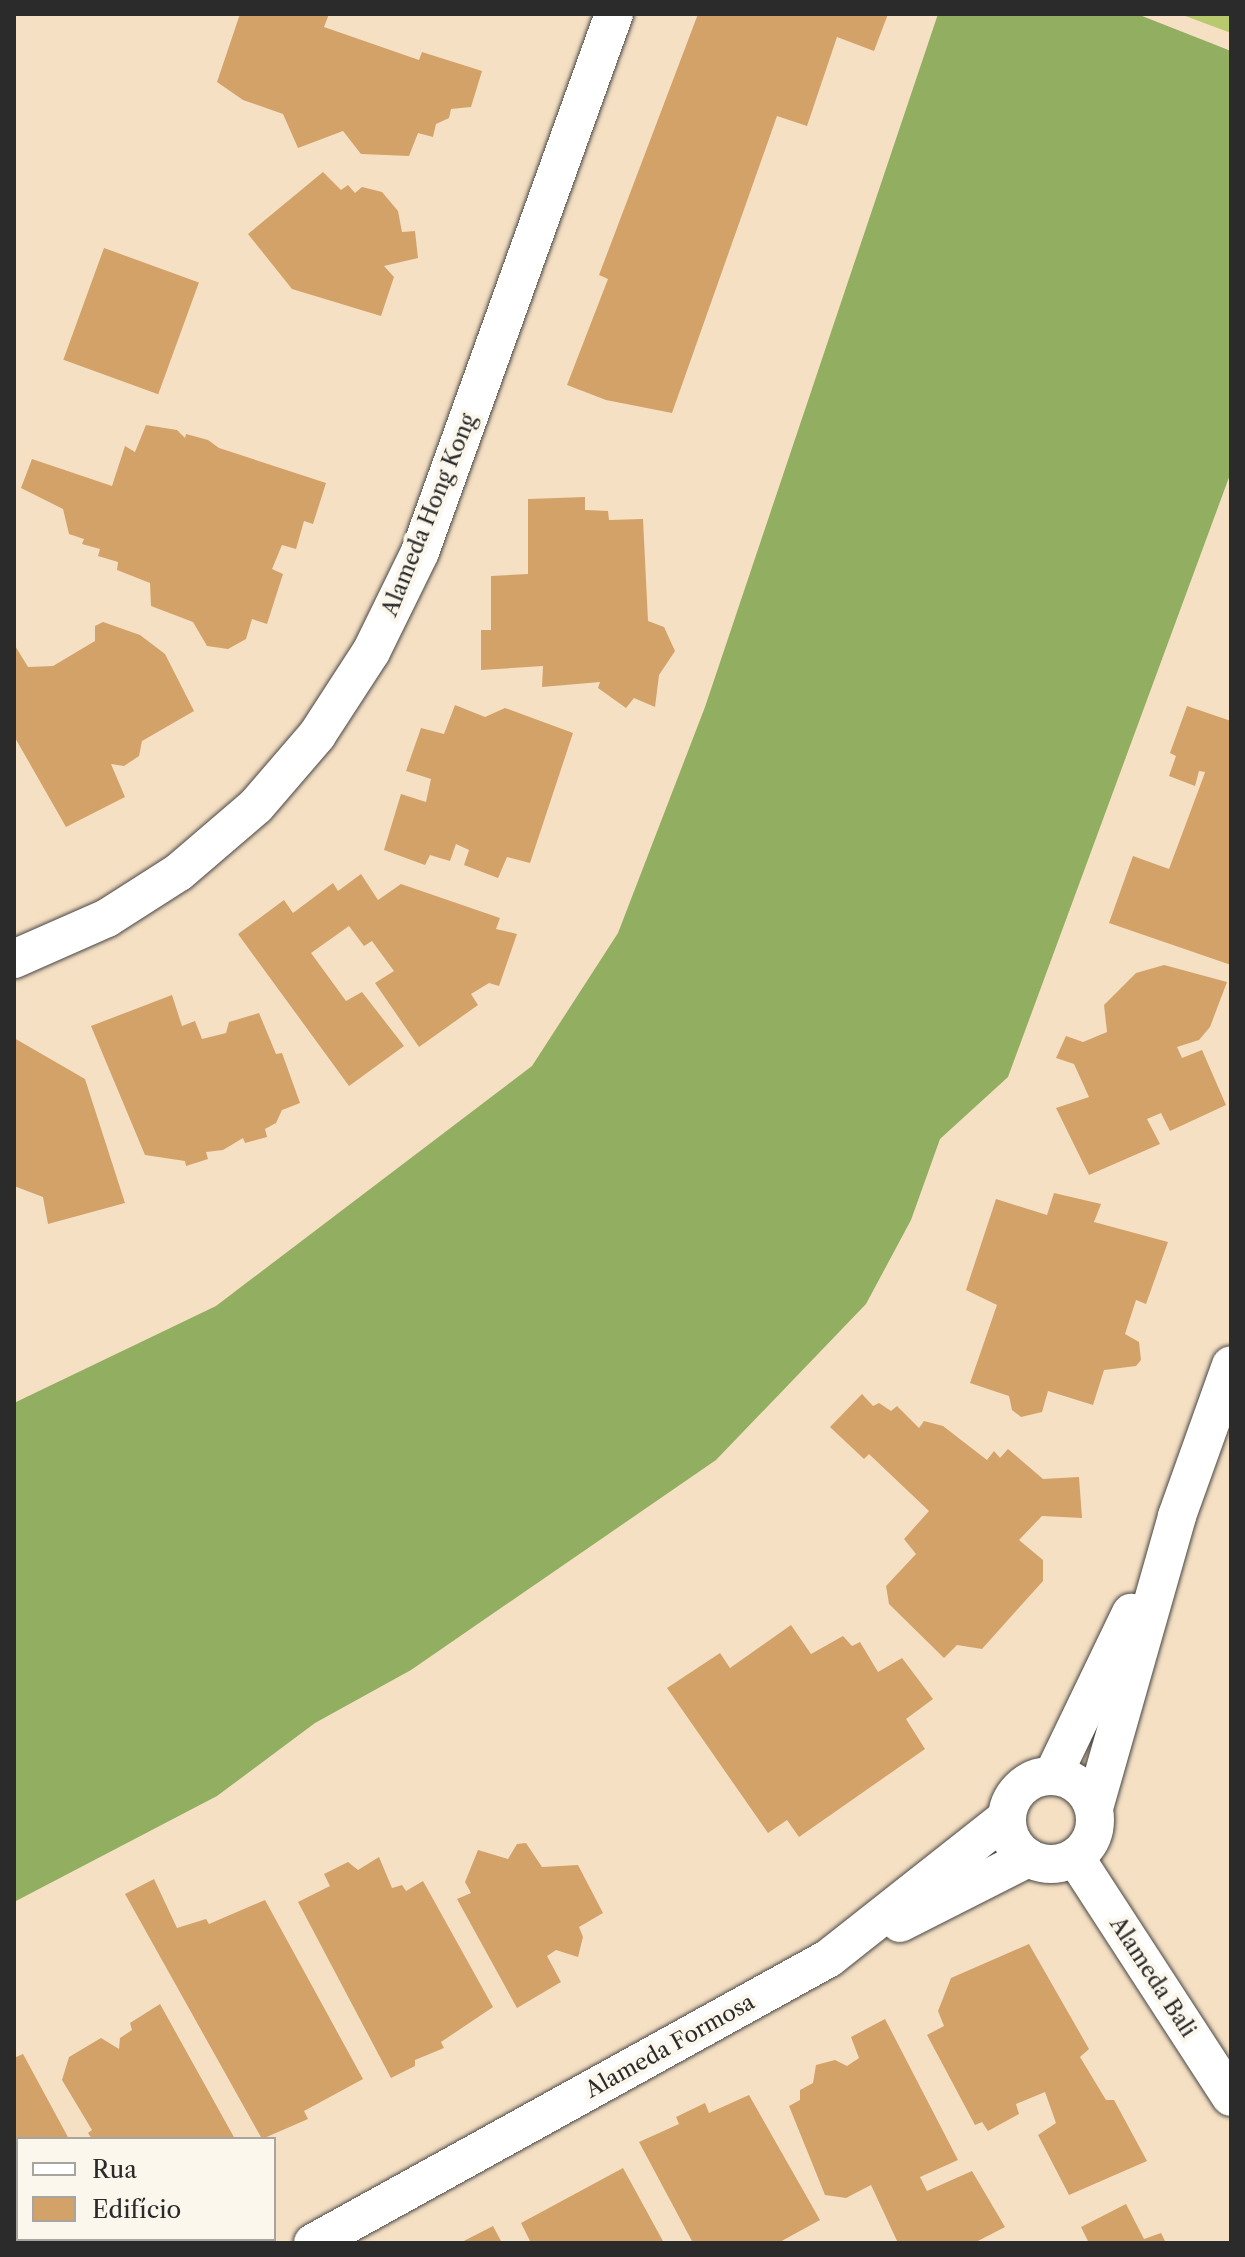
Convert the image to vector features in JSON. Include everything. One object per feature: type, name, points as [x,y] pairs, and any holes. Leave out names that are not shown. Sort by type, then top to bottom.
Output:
[{"type":"street","name":"Alameda Hong Kong","points":[[14,959],[107,918],[190,862],[256,806],[317,735],[364,664],[420,552],[614,14]]},
{"type":"street","points":[[1006,1818],[1014,1844],[1028,1858],[1049,1864],[1075,1857],[1092,1836],[1094,1808],[1177,1516],[1231,1365]]},
{"type":"street","points":[[1094,1808],[1078,1785],[1053,1775],[1177,1516]]},
{"type":"street","name":"Alameda Formosa","points":[[313,2243],[829,1958],[1006,1818],[1009,1804],[1026,1783],[1053,1775]]},
{"type":"street","name":"Alameda Bali","points":[[1075,1857],[1231,2097]]},
{"type":"street","points":[[829,1958],[1028,1858]]},
{"type":"green space","points":[[938,14],[1137,14],[1231,51],[1231,472],[1008,1077],[940,1139],[911,1220],[866,1304],[716,1460],[411,1670],[315,1723],[217,1796],[14,1902],[14,1403],[216,1306],[532,1066],[618,933],[705,707]]},
{"type":"green space","points":[[1180,14],[1231,14],[1231,33]]},
{"type":"building","points":[[240,14],[329,14],[324,27],[419,60],[422,52],[482,71],[471,107],[451,109],[449,118],[436,124],[433,137],[418,133],[409,156],[361,154],[343,131],[298,148],[283,114],[243,100],[217,82]]},
{"type":"building","points":[[698,14],[888,14],[874,51],[837,37],[807,126],[777,116],[672,413],[606,400],[567,385],[608,279],[599,275]]},
{"type":"building","points":[[323,172],[341,190],[348,185],[355,193],[362,187],[382,192],[398,211],[402,232],[415,231],[418,258],[384,266],[394,277],[381,316],[292,289],[248,234]]},
{"type":"building","points":[[104,248],[199,283],[158,394],[63,360]]},
{"type":"building","points":[[146,425],[177,430],[185,438],[186,434],[208,440],[219,448],[326,483],[313,524],[304,521],[296,549],[282,545],[272,569],[283,574],[267,624],[252,619],[246,639],[228,649],[207,646],[193,622],[151,606],[150,583],[117,570],[118,562],[98,556],[100,549],[82,544],[84,539],[69,534],[63,509],[21,488],[32,459],[112,486],[125,446],[135,452]]},
{"type":"building","points":[[585,497],[585,510],[608,511],[609,520],[643,519],[648,621],[664,627],[675,651],[659,675],[655,707],[634,698],[626,708],[598,688],[600,682],[542,687],[543,666],[481,670],[481,630],[491,630],[491,576],[528,574],[528,499]]},
{"type":"building","points":[[103,622],[140,635],[165,654],[194,711],[142,741],[139,756],[124,766],[111,764],[125,797],[66,827],[14,736],[14,644],[28,667],[53,666],[95,641],[95,626]]},
{"type":"building","points":[[455,705],[485,717],[505,708],[573,733],[530,863],[507,857],[498,878],[464,865],[469,850],[456,844],[450,861],[430,855],[425,865],[384,850],[401,794],[426,802],[431,779],[406,771],[421,728],[444,734]]},
{"type":"building","points":[[1187,706],[1231,721],[1231,965],[1109,923],[1133,856],[1169,869],[1203,778],[1205,772],[1199,771],[1195,786],[1169,776],[1176,756],[1170,753]]},
{"type":"building","points":[[361,874],[378,900],[401,884],[500,918],[496,929],[517,934],[499,986],[489,983],[471,994],[478,1005],[419,1047],[375,983],[394,971],[372,941],[364,946],[349,926],[311,953],[346,1001],[362,992],[404,1046],[349,1086],[238,934],[284,900],[293,913],[333,883],[338,891]]},
{"type":"building","points":[[1164,965],[1227,982],[1210,1027],[1199,1040],[1177,1047],[1182,1058],[1202,1050],[1226,1105],[1170,1131],[1161,1113],[1147,1119],[1160,1144],[1089,1175],[1056,1108],[1089,1097],[1074,1064],[1056,1058],[1066,1036],[1083,1042],[1107,1032],[1104,1005],[1136,973]]},
{"type":"building","points":[[172,995],[182,1026],[195,1021],[202,1039],[226,1033],[229,1022],[259,1013],[276,1054],[282,1053],[300,1103],[282,1110],[276,1123],[265,1129],[267,1137],[245,1143],[243,1138],[223,1150],[206,1152],[208,1159],[186,1166],[185,1161],[145,1155],[91,1026]]},
{"type":"building","points":[[14,1038],[85,1079],[125,1203],[48,1224],[43,1197],[14,1186]]},
{"type":"building","points":[[1054,1193],[1101,1204],[1094,1222],[1168,1242],[1146,1304],[1136,1300],[1125,1334],[1139,1342],[1141,1360],[1136,1366],[1104,1370],[1093,1405],[1048,1391],[1042,1412],[1021,1417],[1012,1410],[1009,1396],[970,1383],[997,1305],[966,1290],[996,1199],[1047,1215]]},
{"type":"building","points":[[862,1394],[873,1406],[879,1403],[891,1411],[897,1406],[919,1428],[924,1421],[943,1426],[987,1460],[994,1451],[1000,1458],[1008,1449],[1043,1479],[1079,1477],[1082,1518],[1042,1516],[1019,1540],[1043,1560],[1043,1581],[982,1649],[957,1645],[944,1658],[889,1604],[886,1586],[916,1554],[904,1539],[929,1511],[869,1454],[864,1459],[830,1427]]},
{"type":"building","points":[[791,1625],[811,1654],[843,1636],[852,1646],[860,1642],[878,1672],[902,1658],[933,1699],[906,1719],[925,1749],[799,1837],[787,1820],[768,1833],[667,1688],[720,1653],[730,1668]]},
{"type":"building","points":[[526,1843],[542,1867],[578,1865],[603,1913],[579,1927],[583,1937],[578,1957],[556,1950],[547,1956],[561,1982],[517,2008],[457,1899],[471,1893],[465,1882],[478,1850],[508,1859],[517,1844]]},
{"type":"building","points":[[379,1857],[392,1888],[402,1885],[406,1891],[423,1881],[493,2007],[441,2042],[444,2048],[415,2060],[415,2066],[391,2078],[298,1902],[330,1886],[324,1874],[348,1862],[358,1870]]},
{"type":"building","points":[[154,1879],[177,1928],[206,1919],[209,1924],[265,1900],[363,2079],[304,2111],[308,2119],[261,2137],[125,1894]]},
{"type":"building","points":[[1029,1944],[1089,2049],[1080,2057],[1106,2100],[1114,2100],[1147,2161],[1069,2195],[1038,2135],[1056,2123],[1045,2092],[1016,2104],[1019,2114],[988,2131],[982,2122],[975,2125],[927,2035],[944,2026],[938,2011],[951,1978]]},
{"type":"building","points":[[160,2004],[234,2137],[91,2137],[88,2133],[92,2130],[62,2080],[69,2057],[101,2038],[119,2049],[120,2038],[132,2030],[130,2023]]},
{"type":"building","points":[[885,2019],[958,2160],[920,2177],[927,2191],[972,2171],[1005,2227],[974,2243],[898,2243],[871,2185],[846,2198],[825,2195],[789,2106],[800,2100],[800,2090],[813,2083],[816,2065],[835,2060],[847,2066],[859,2058],[851,2037]]},
{"type":"building","points":[[23,2054],[68,2137],[16,2137],[16,2241],[58,2241],[54,2243],[14,2243],[14,2058]]},
{"type":"building","points":[[749,2095],[820,2220],[778,2243],[693,2243],[639,2142],[679,2124],[676,2117],[705,2103],[709,2113]]},
{"type":"building","points":[[623,2168],[664,2243],[531,2243],[521,2223]]},
{"type":"building","points":[[1126,2204],[1144,2239],[1161,2233],[1166,2243],[1089,2243],[1081,2227]]},
{"type":"building","points":[[493,2226],[502,2243],[460,2243]]}]
